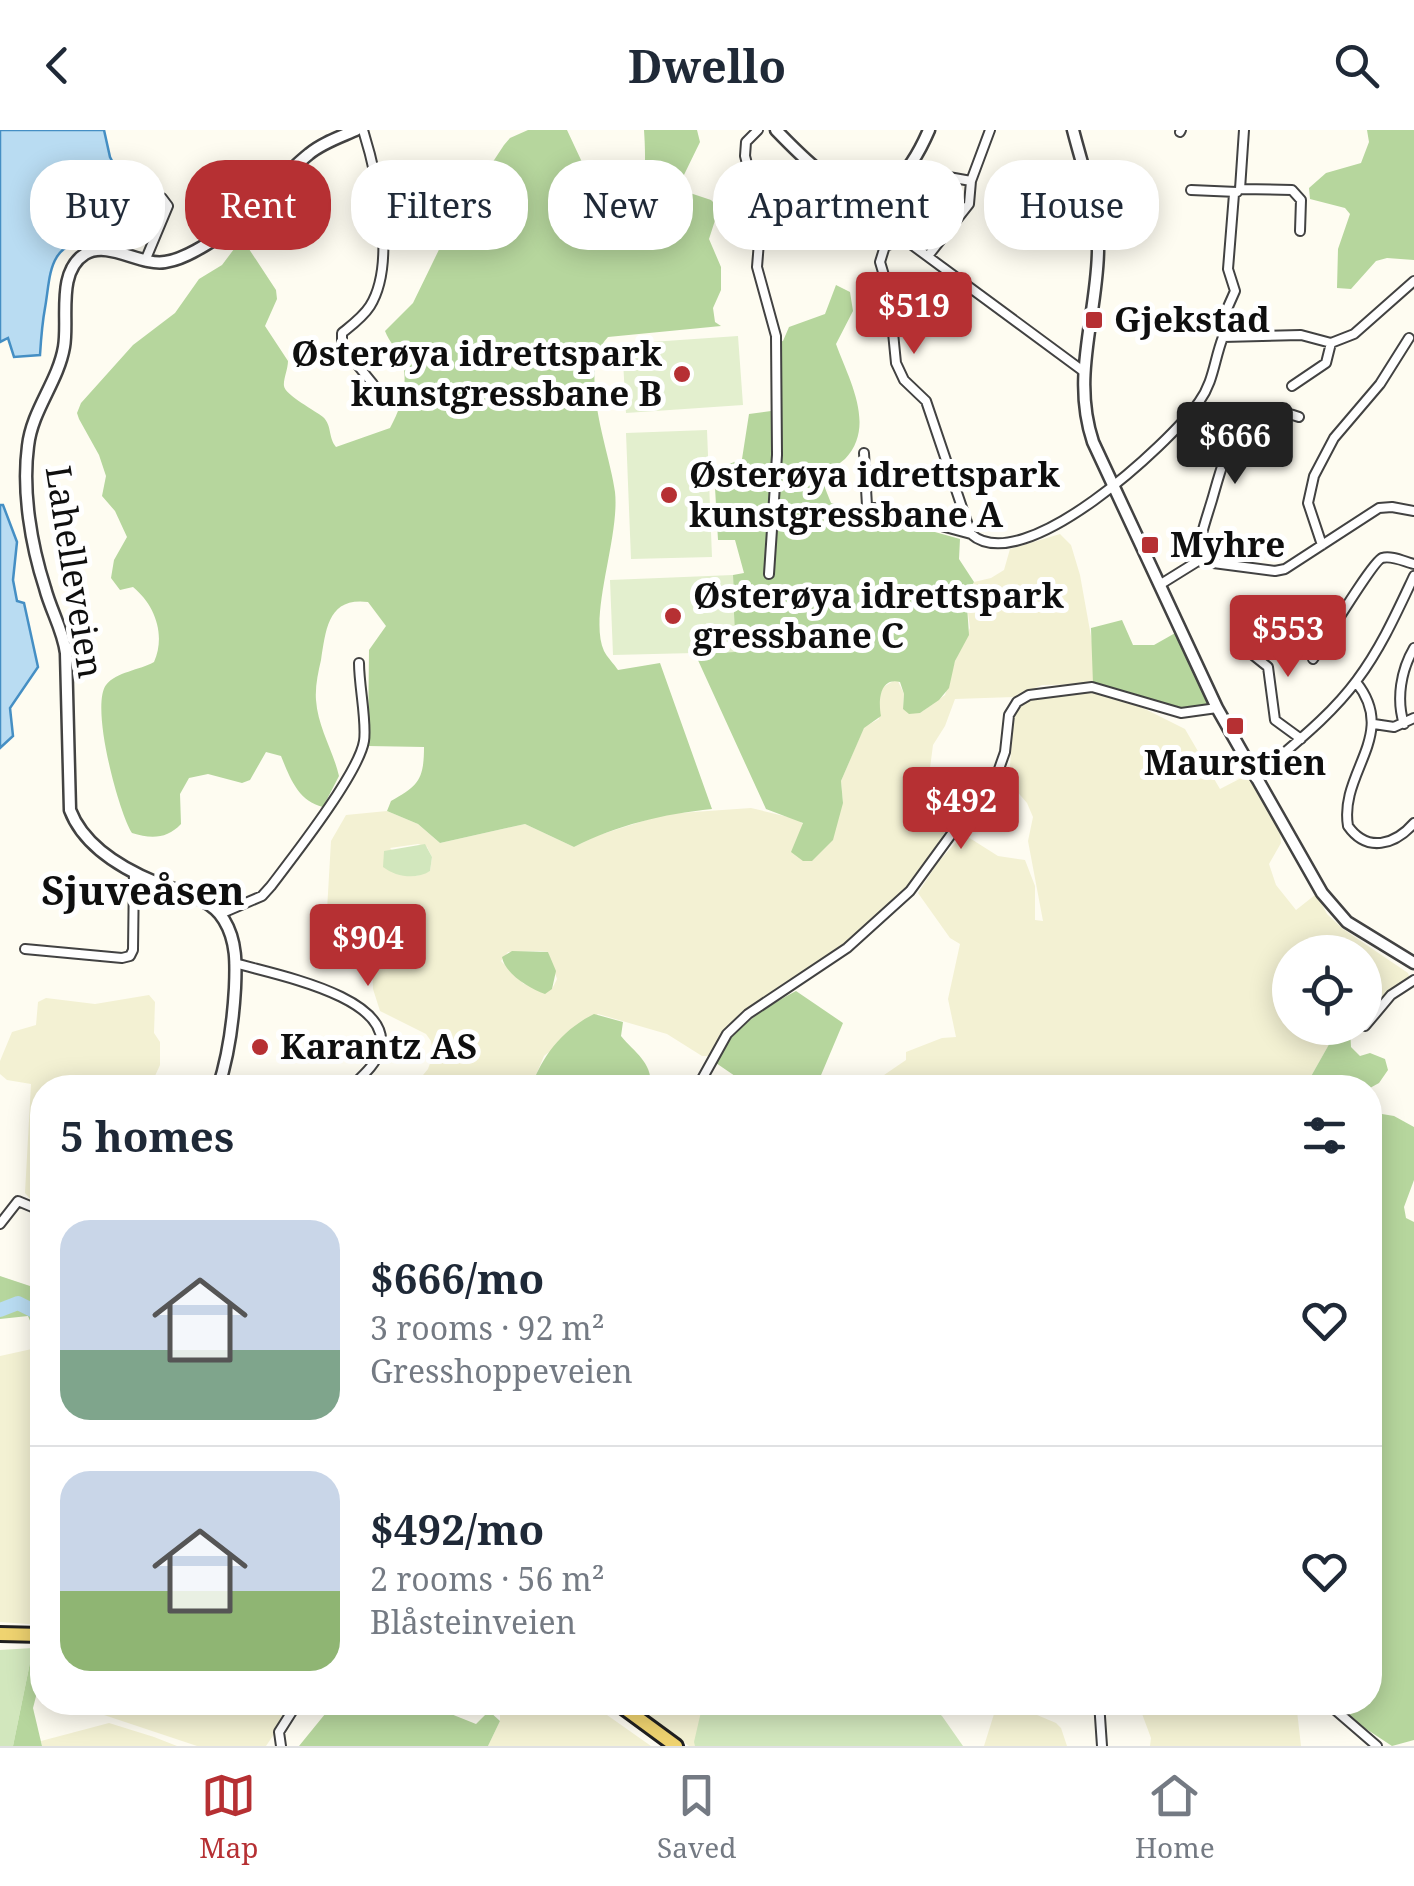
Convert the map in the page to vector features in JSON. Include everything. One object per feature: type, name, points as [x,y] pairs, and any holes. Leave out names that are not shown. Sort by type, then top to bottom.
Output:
[{"type":"main road","points":[[0,1634],[30,1635]]},
{"type":"main road","points":[[634,1715],[676,1746]]},
{"type":"street","name":"Lahelleveien","points":[[220,914],[212,906],[134,872],[91,843],[70,810],[66,653],[64,637],[37,563],[27,454],[35,416],[62,355],[72,268],[83,255],[98,250],[146,262],[174,260],[222,235],[249,214],[310,153],[360,130]]},
{"type":"street","points":[[360,130],[380,197],[381,269],[371,304],[340,339],[373,384]]},
{"type":"street","points":[[758,130],[746,142],[745,156],[761,218],[757,267],[776,336],[778,455],[769,574]]},
{"type":"street","points":[[776,130],[830,180],[861,193],[892,185],[929,130]]},
{"type":"street","points":[[928,256],[969,204],[971,181],[990,130]]},
{"type":"street","points":[[1073,130],[1098,237],[1094,301],[1083,371],[1082,394],[1089,429],[1217,708],[1322,892],[1339,916],[1414,963]]},
{"type":"street","points":[[1083,371],[904,238],[885,246],[880,262],[889,292],[899,374],[926,401],[971,534],[977,540],[998,543],[1041,534],[1114,488],[1197,406],[1216,370],[1223,318],[1235,291],[1228,269],[1244,130]]},
{"type":"street","points":[[964,180],[971,181]]},
{"type":"street","points":[[1191,190],[1292,190],[1301,200],[1300,231]]},
{"type":"street","points":[[146,262],[151,250]]},
{"type":"street","points":[[1222,337],[1276,333],[1332,343],[1354,334],[1414,281]]},
{"type":"street","points":[[1322,545],[1308,503],[1314,476],[1334,438],[1380,384],[1409,338]]},
{"type":"street","points":[[1292,386],[1326,363],[1332,343]]},
{"type":"street","points":[[1198,561],[1205,524],[1233,438],[1263,412],[1274,410],[1299,417]]},
{"type":"street","points":[[864,454],[867,506],[971,534]]},
{"type":"street","points":[[1161,584],[1198,561],[1275,571],[1299,562],[1378,508],[1414,512]]},
{"type":"street","points":[[1313,659],[1349,608],[1372,565],[1382,558],[1414,564]]},
{"type":"street","points":[[1255,778],[1356,682],[1383,642],[1414,576]]},
{"type":"street","points":[[1404,724],[1399,708],[1400,689],[1414,648]]},
{"type":"street","points":[[1254,654],[1268,667],[1275,720],[1301,738]]},
{"type":"street","points":[[221,1075],[233,1026],[236,963],[231,936],[220,914],[262,896],[272,886],[362,751],[365,729],[359,664]]},
{"type":"street","points":[[1356,682],[1370,703],[1374,724],[1349,804],[1348,826],[1361,839],[1378,844],[1398,838],[1414,823]]},
{"type":"street","points":[[704,1075],[727,1034],[748,1014],[846,948],[910,891],[999,768],[1009,714],[1016,702],[1029,695],[1092,687],[1181,713],[1217,708]]},
{"type":"street","points":[[1374,724],[1394,728],[1414,718]]},
{"type":"street","points":[[25,949],[130,956],[134,872]]},
{"type":"street","points":[[236,963],[333,993],[366,1009],[378,1029],[381,1048],[364,1075]]},
{"type":"street","points":[[1382,1006],[1414,980]]},
{"type":"street","points":[[0,1224],[18,1201],[30,1206]]},
{"type":"street","points":[[281,1746],[280,1732],[290,1715]]},
{"type":"street","points":[[1100,1715],[1102,1746]]},
{"type":"street","points":[[1341,1715],[1377,1746]]},
{"type":"shaded area","points":[[1060,534],[1071,545],[1094,653],[1093,684],[1042,685],[1014,697],[955,699],[933,745],[929,776],[933,799],[950,816],[950,824],[907,892],[814,967],[733,1022],[710,1056],[702,1056],[667,1034],[598,1014],[544,1056],[536,1075],[423,1075],[433,1055],[431,1041],[426,1034],[380,1011],[373,989],[372,957],[365,953],[336,954],[325,945],[331,841],[346,815],[387,811],[418,824],[440,843],[525,824],[574,847],[665,814],[751,808],[797,819],[803,824],[801,831],[843,803],[841,781],[864,727],[879,719],[883,687],[897,679],[904,694],[903,709],[920,713],[945,695],[970,628],[968,592],[974,582],[1004,570],[1010,549]],"holes":[[[418,844],[427,847],[432,857],[430,871],[416,876],[390,848]],[[508,952],[548,952],[557,979],[552,989],[524,984],[501,961]]]},
{"type":"shaded area","points":[[1060,691],[1097,693],[1141,707],[1185,729],[1220,789],[1247,775],[1280,831],[1281,843],[1269,864],[1276,885],[1296,910],[1315,895],[1327,914],[1352,935],[1272,935],[1272,1045],[1329,1045],[1312,1075],[884,1075],[906,1060],[906,1052],[942,1038],[956,1037],[948,999],[960,944],[950,938],[918,893],[960,838],[968,837],[998,856],[1025,860],[1035,886],[1035,920],[1043,921],[1028,841],[1033,817],[1009,782],[1015,711],[1027,701]]},
{"type":"shaded area","points":[[1382,955],[1408,973],[1410,979],[1382,999]]},
{"type":"shaded area","points":[[149,995],[155,1002],[154,1033],[160,1042],[160,1065],[155,1075],[30,1075],[30,1084],[7,1080],[0,1074],[0,1061],[12,1032],[36,1025],[38,1002],[46,998],[95,1004]]},
{"type":"shaded area","points":[[30,1102],[30,1199],[25,1193]]},
{"type":"shaded area","points":[[30,1349],[30,1624],[0,1622],[0,1356]]},
{"type":"shaded area","points":[[104,1715],[287,1715],[266,1746],[197,1746]]},
{"type":"shaded area","points":[[500,1715],[607,1715],[651,1746],[488,1746]]},
{"type":"shaded area","points":[[644,1715],[701,1715],[695,1746],[689,1746]]},
{"type":"shaded area","points":[[994,1715],[1037,1715],[1061,1728],[1067,1746],[984,1746]]},
{"type":"shaded area","points":[[1142,1715],[1297,1715],[1301,1746],[1150,1746]]},
{"type":"shaded area","points":[[109,1723],[177,1746],[42,1746],[41,1741]]},
{"type":"green space","points":[[528,130],[567,130],[581,160],[548,160],[548,250],[693,250],[693,194],[713,202],[709,239],[721,267],[721,290],[713,308],[715,322],[721,326],[608,337],[599,351],[595,369],[598,412],[615,492],[600,636],[604,651],[618,670],[660,663],[712,809],[641,822],[574,847],[525,824],[440,843],[418,824],[387,811],[391,801],[418,781],[424,747],[368,746],[369,650],[386,626],[368,602],[355,602],[344,605],[331,618],[317,680],[317,710],[339,776],[323,807],[301,794],[281,756],[266,752],[250,780],[242,783],[208,774],[189,778],[180,794],[181,824],[170,833],[152,837],[132,833],[108,760],[102,697],[110,681],[154,662],[158,631],[141,594],[133,587],[120,590],[111,578],[114,560],[127,537],[115,511],[102,496],[106,476],[79,419],[81,403],[133,345],[175,313],[199,279],[222,265],[233,250],[250,250],[276,290],[277,299],[265,326],[288,361],[286,390],[326,420],[336,447],[390,428],[405,378],[401,357],[385,331],[413,303],[439,250],[528,250],[528,160],[494,160],[510,138]]},
{"type":"green space","points":[[644,130],[697,130],[700,142],[691,160],[645,160]]},
{"type":"green space","points":[[1367,130],[1414,130],[1414,260],[1376,261],[1351,289],[1337,288],[1338,249],[1350,214],[1345,208],[1310,199],[1309,188],[1326,173],[1361,163],[1369,142]]},
{"type":"green space","points":[[836,285],[850,292],[853,311],[836,344],[857,402],[859,432],[845,459],[826,475],[825,488],[831,503],[960,539],[959,559],[974,582],[968,592],[969,635],[955,661],[949,688],[920,713],[909,714],[903,709],[900,682],[884,686],[881,716],[864,728],[841,781],[843,803],[833,840],[812,861],[803,861],[791,852],[803,823],[766,809],[697,658],[699,653],[735,652],[733,575],[744,573],[735,540],[718,540],[714,470],[742,459],[749,414],[771,411],[775,361],[771,343],[783,341],[789,327],[825,314]]},
{"type":"green space","name":"Østerøya idrettspark kunstgressbane B","points":[[738,336],[743,405],[626,413],[622,344]]},
{"type":"green space","name":"Østerøya idrettspark kunstgressbane A","points":[[707,430],[712,557],[631,559],[626,433]]},
{"type":"green space","name":"Østerøya idrettspark gressbane C","points":[[733,575],[735,652],[613,655],[610,580]]},
{"type":"green space","points":[[1122,620],[1133,645],[1154,645],[1177,632],[1208,706],[1165,706],[1093,684],[1091,628]]},
{"type":"green space","points":[[425,844],[432,857],[430,871],[406,876],[383,867],[384,851]]},
{"type":"green space","points":[[512,951],[548,952],[556,971],[552,989],[545,994],[513,975],[502,957]]},
{"type":"green space","points":[[796,991],[843,1023],[821,1075],[734,1075],[716,1063],[723,1048],[761,1012]]},
{"type":"green space","points":[[594,1014],[623,1022],[621,1036],[650,1075],[536,1075],[555,1044]]},
{"type":"green space","points":[[1329,1045],[1351,1045],[1360,1056],[1370,1053],[1385,1059],[1388,1070],[1382,1079],[1382,1075],[1312,1075]]},
{"type":"green space","points":[[1382,1114],[1414,1127],[1414,1180],[1404,1207],[1406,1218],[1414,1222],[1414,1740],[1392,1746],[1347,1715],[1382,1715]]},
{"type":"green space","points":[[0,1276],[30,1286],[30,1321],[28,1316],[0,1319]]},
{"type":"green space","points":[[30,1648],[13,1746],[0,1746],[0,1650]]},
{"type":"green space","points":[[30,1663],[30,1715],[35,1715],[42,1746],[13,1746]]},
{"type":"green space","points":[[324,1715],[454,1715],[476,1724],[485,1715],[493,1715],[500,1721],[488,1746],[299,1746]]},
{"type":"green space","points":[[700,1715],[941,1715],[963,1746],[695,1746]]},
{"type":"water","points":[[0,130],[104,130],[112,160],[30,160],[30,250],[64,250],[54,262],[49,283],[40,355],[14,357],[8,338],[0,342]]},
{"type":"water","points":[[0,505],[17,542],[13,580],[17,601],[24,603],[38,667],[10,708],[13,736],[0,748]]},
{"type":"waterway","points":[[0,1310],[18,1303],[30,1309]]},
{"type":"place","name":"Gjekstad","points":[[1094,320]]},
{"type":"place","name":"Østerøya idrettspark kunstgressbane B","points":[[682,374]]},
{"type":"place","name":"Østerøya idrettspark kunstgressbane A","points":[[669,495]]},
{"type":"place","name":"Myhre","points":[[1150,545]]},
{"type":"place","name":"Østerøya idrettspark gressbane C","points":[[673,616]]},
{"type":"place","name":"Maurstien","points":[[1235,726]]},
{"type":"place","name":"Karantz AS","points":[[260,1047]]},
{"type":"district","name":"Sjuveåsen","points":[[143,891]]}]
